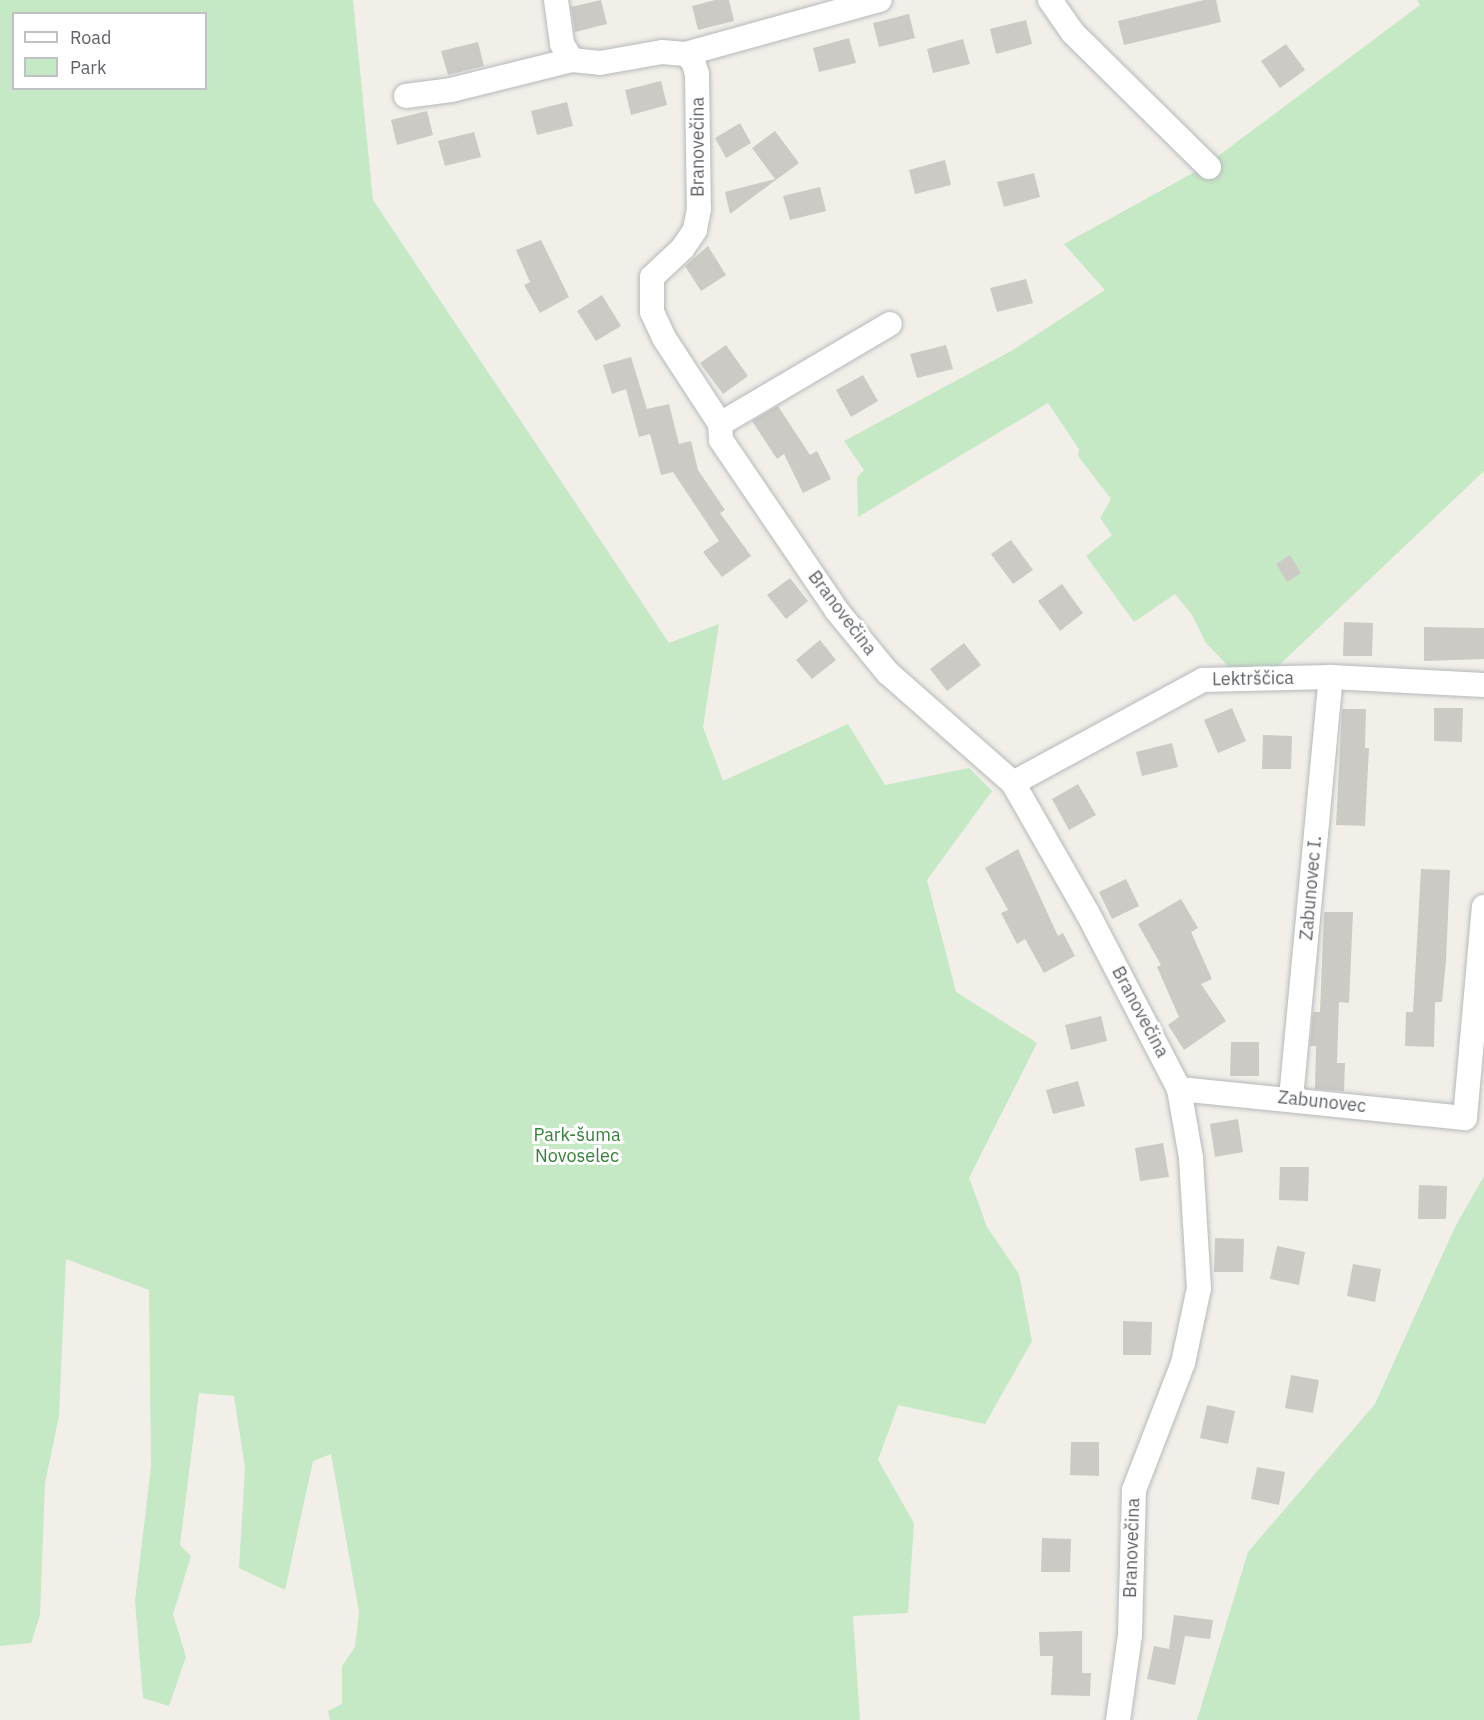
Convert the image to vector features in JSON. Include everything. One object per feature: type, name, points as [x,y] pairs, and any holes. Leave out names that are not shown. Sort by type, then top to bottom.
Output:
[{"type":"street","points":[[556,0],[562,44],[572,60]]},
{"type":"street","points":[[406,96],[451,90],[572,60],[585,64],[662,52],[685,54],[880,0]]},
{"type":"street","points":[[1050,0],[1073,33],[1209,167]]},
{"type":"street","name":"Branovečina","points":[[685,54],[693,61],[698,74],[699,209],[695,230],[683,248],[652,277],[649,293],[664,338],[720,424],[721,440],[837,610],[888,673],[1013,783],[1087,912],[1179,1089],[1191,1158],[1199,1288],[1183,1363],[1134,1490],[1130,1635],[1118,1720]]},
{"type":"street","points":[[720,424],[890,324]]},
{"type":"street","name":"Lektrščica","points":[[1013,783],[1203,680],[1330,677],[1484,685]]},
{"type":"street","name":"Zabunovec I.","points":[[1291,1098],[1330,677]]},
{"type":"street","name":"Zabunovec","points":[[1179,1089],[1291,1098],[1465,1118],[1484,907]]},
{"type":"green space","name":"Park-šuma Novoselec","points":[[0,0],[353,0],[373,200],[669,643],[719,624],[703,727],[723,781],[848,724],[885,785],[969,768],[992,791],[927,880],[956,992],[1037,1043],[969,1178],[987,1227],[1019,1274],[1032,1341],[985,1424],[898,1405],[878,1460],[914,1523],[908,1613],[853,1616],[860,1720],[330,1720],[328,1711],[342,1704],[342,1666],[355,1647],[359,1612],[331,1454],[313,1461],[285,1590],[239,1568],[245,1468],[234,1396],[199,1393],[180,1545],[191,1556],[173,1614],[186,1657],[169,1706],[143,1698],[135,1601],[151,1467],[149,1290],[66,1259],[59,1416],[45,1483],[40,1615],[31,1643],[0,1646]]},
{"type":"green space","points":[[1417,0],[1484,0],[1484,471],[1274,670],[1232,670],[1206,643],[1192,615],[1175,594],[1134,622],[1086,556],[1112,535],[1100,518],[1111,499],[1078,456],[1079,449],[1048,403],[858,517],[857,478],[864,470],[844,441],[1013,350],[1105,290],[1064,244],[1202,168],[1420,5]]},
{"type":"green space","points":[[1484,1176],[1484,1720],[1197,1720],[1248,1552],[1375,1404],[1455,1227]]},
{"type":"building","points":[[601,0],[607,24],[575,32],[571,7]]},
{"type":"building","points":[[715,0],[729,0],[734,21],[698,30],[692,6]]},
{"type":"building","points":[[1204,0],[1216,0],[1221,22],[1124,45],[1118,21]]},
{"type":"building","points":[[909,14],[915,38],[879,47],[873,23]]},
{"type":"building","points":[[1026,20],[1032,44],[996,54],[990,29]]},
{"type":"building","points":[[849,38],[856,63],[819,72],[813,48]]},
{"type":"building","points":[[963,39],[970,64],[933,73],[927,49]]},
{"type":"building","points":[[478,42],[484,66],[448,75],[441,51]]},
{"type":"building","points":[[1286,44],[1305,70],[1280,88],[1261,61]]},
{"type":"building","points":[[661,81],[667,105],[631,115],[625,90]]},
{"type":"building","points":[[567,102],[573,126],[537,135],[531,111]]},
{"type":"building","points":[[427,111],[433,135],[397,145],[391,120]]},
{"type":"building","points":[[740,123],[751,143],[726,158],[715,138]]},
{"type":"building","points":[[775,131],[799,163],[730,214],[725,192],[775,179],[752,148]]},
{"type":"building","points":[[474,132],[481,157],[445,166],[438,141]]},
{"type":"building","points":[[945,160],[951,185],[915,194],[909,170]]},
{"type":"building","points":[[1034,173],[1040,197],[1004,207],[997,182]]},
{"type":"building","points":[[820,187],[826,211],[790,220],[783,196]]},
{"type":"building","points":[[541,240],[569,297],[540,313],[524,285],[530,282],[516,250]]},
{"type":"building","points":[[708,246],[726,275],[701,291],[685,266]]},
{"type":"building","points":[[1026,279],[1033,303],[997,312],[990,288]]},
{"type":"building","points":[[602,295],[621,326],[596,341],[577,311]]},
{"type":"building","points":[[726,345],[748,376],[723,394],[700,363]]},
{"type":"building","points":[[946,345],[953,369],[917,378],[910,354]]},
{"type":"building","points":[[631,357],[647,409],[669,404],[679,444],[691,441],[698,470],[725,510],[720,513],[751,556],[722,577],[703,552],[719,541],[673,472],[661,475],[650,434],[639,437],[626,389],[612,394],[603,365]]},
{"type":"building","points":[[863,375],[878,401],[851,417],[836,390]]},
{"type":"building","points":[[778,406],[810,455],[817,451],[831,479],[803,493],[784,454],[777,459],[752,421]]},
{"type":"building","points":[[1011,540],[1033,570],[1013,584],[991,554]]},
{"type":"building","points":[[1290,555],[1301,573],[1287,582],[1276,564]]},
{"type":"building","points":[[790,578],[808,601],[786,619],[767,595]]},
{"type":"building","points":[[1062,584],[1083,613],[1060,631],[1038,601]]},
{"type":"building","points":[[1344,622],[1373,623],[1372,656],[1343,656]]},
{"type":"building","points":[[1424,627],[1484,628],[1484,659],[1424,661]]},
{"type":"building","points":[[820,640],[836,660],[812,679],[796,660]]},
{"type":"building","points":[[964,643],[981,665],[947,691],[930,669]]},
{"type":"building","points":[[1232,708],[1246,741],[1218,753],[1204,720]]},
{"type":"building","points":[[1434,708],[1463,708],[1462,742],[1434,741]]},
{"type":"building","points":[[1342,709],[1366,709],[1365,748],[1369,748],[1365,826],[1336,825]]},
{"type":"building","points":[[1263,735],[1292,736],[1291,769],[1262,769]]},
{"type":"building","points":[[1172,743],[1178,767],[1142,776],[1136,752]]},
{"type":"building","points":[[1078,784],[1096,815],[1069,830],[1052,799]]},
{"type":"building","points":[[1018,849],[1058,936],[1063,933],[1075,956],[1044,973],[1025,939],[1017,944],[1001,913],[1008,910],[985,868]]},
{"type":"building","points":[[1421,869],[1450,870],[1446,961],[1442,1002],[1435,1002],[1434,1047],[1405,1046],[1406,1012],[1413,1012]]},
{"type":"building","points":[[1126,879],[1139,906],[1112,919],[1099,892]]},
{"type":"building","points":[[1181,899],[1198,928],[1191,932],[1212,979],[1201,984],[1226,1021],[1184,1050],[1168,1025],[1179,1017],[1157,967],[1161,965],[1138,924]]},
{"type":"building","points":[[1324,912],[1353,912],[1349,1003],[1339,1002],[1337,1063],[1345,1063],[1344,1091],[1315,1089],[1316,1046],[1310,1046],[1313,1012],[1320,1012]]},
{"type":"building","points":[[1101,1016],[1107,1041],[1071,1050],[1065,1025]]},
{"type":"building","points":[[1231,1042],[1259,1042],[1259,1076],[1230,1076]]},
{"type":"building","points":[[1078,1081],[1085,1106],[1053,1114],[1046,1090]]},
{"type":"building","points":[[1238,1119],[1243,1152],[1215,1157],[1210,1124]]},
{"type":"building","points":[[1163,1143],[1169,1177],[1140,1181],[1135,1148]]},
{"type":"building","points":[[1280,1167],[1309,1167],[1308,1201],[1279,1200]]},
{"type":"building","points":[[1419,1185],[1447,1186],[1446,1219],[1418,1219]]},
{"type":"building","points":[[1215,1238],[1244,1239],[1243,1272],[1214,1272]]},
{"type":"building","points":[[1277,1246],[1305,1252],[1299,1285],[1270,1279]]},
{"type":"building","points":[[1353,1264],[1381,1269],[1375,1302],[1347,1296]]},
{"type":"building","points":[[1123,1321],[1152,1322],[1151,1355],[1123,1355]]},
{"type":"building","points":[[1291,1375],[1319,1380],[1313,1413],[1285,1408]]},
{"type":"building","points":[[1207,1405],[1235,1411],[1228,1444],[1200,1438]]},
{"type":"building","points":[[1071,1442],[1099,1442],[1099,1476],[1070,1475]]},
{"type":"building","points":[[1257,1467],[1285,1472],[1279,1505],[1251,1499]]},
{"type":"building","points":[[1042,1538],[1071,1539],[1070,1572],[1041,1572]]},
{"type":"building","points":[[1174,1615],[1213,1620],[1210,1639],[1185,1636],[1175,1685],[1147,1679],[1154,1646],[1169,1649]]},
{"type":"building","points":[[1082,1631],[1082,1673],[1091,1673],[1090,1696],[1051,1695],[1053,1656],[1040,1656],[1039,1632]]}]
